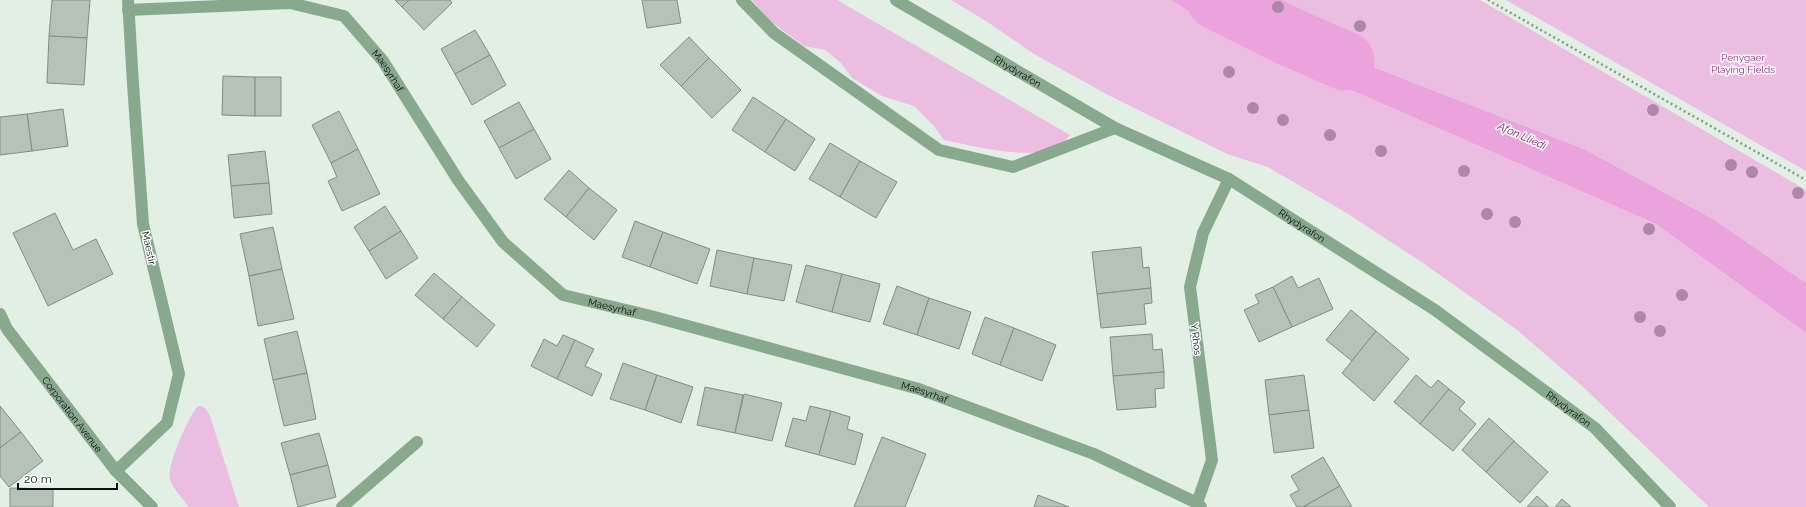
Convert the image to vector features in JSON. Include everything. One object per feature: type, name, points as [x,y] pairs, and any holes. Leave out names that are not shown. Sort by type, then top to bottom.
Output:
[{"type":"street","points":[[742,0],[774,33],[938,150],[1013,167],[1115,128]]},
{"type":"street","name":"Rhydyrafon","points":[[896,0],[1115,128],[1229,179],[1435,310],[1588,423],[1670,507]]},
{"type":"street","name":"Maesyrhaf","points":[[128,5],[290,3],[344,16],[383,61],[458,180],[503,242],[564,295],[658,318],[919,388],[1094,454],[1199,505]]},
{"type":"street","name":"Maestir","points":[[116,471],[167,423],[179,374],[143,224],[128,5]]},
{"type":"street","name":"Y Rhos","points":[[1199,505],[1212,460],[1190,287],[1203,233],[1229,179]]},
{"type":"street","name":"Corporation Avenue","points":[[0,314],[7,329],[116,471],[152,507]]},
{"type":"street","points":[[342,507],[417,442]]},
{"type":"path","points":[[1488,0],[1806,180]]},
{"type":"green space","points":[[752,0],[837,0],[1070,135],[1061,144],[1050,150],[1021,153],[988,149],[944,140],[933,125],[914,106],[882,96],[852,78],[841,63],[825,50],[804,46],[769,20]]},
{"type":"green space","points":[[951,0],[1171,0],[1224,34],[1656,224],[1806,333],[1806,507],[1709,507],[1582,386],[1516,329],[1426,265],[1345,212],[1268,167],[1227,154],[1108,95],[1034,54],[989,23]]},
{"type":"green space","points":[[1224,0],[1480,0],[1806,190],[1806,283],[1713,219],[1584,149],[1257,22]]},
{"type":"green space","name":"Penygaer Playing Fields","points":[[1506,0],[1806,0],[1806,171]]},
{"type":"green space","points":[[198,406],[206,409],[210,416],[239,507],[189,507],[171,483],[171,464],[179,441],[189,420]]},
{"type":"water","points":[[1171,0],[1224,0],[1257,22],[1584,149],[1713,219],[1806,283],[1806,333],[1656,224],[1224,34]]},
{"type":"building","points":[[52,0],[90,0],[87,38],[49,36]]},
{"type":"building","points":[[395,0],[409,0],[402,7]]},
{"type":"building","points":[[409,0],[450,0],[452,3],[424,30],[402,7]]},
{"type":"building","points":[[642,0],[677,0],[681,23],[647,28]]},
{"type":"building","points":[[475,30],[490,55],[455,74],[441,49]]},
{"type":"building","points":[[49,36],[87,38],[84,85],[47,83]]},
{"type":"building","points":[[689,37],[709,58],[681,86],[660,65]]},
{"type":"building","points":[[490,55],[506,85],[472,105],[455,74]]},
{"type":"building","points":[[709,58],[741,90],[712,118],[681,86]]},
{"type":"building","points":[[223,76],[255,77],[255,116],[222,115]]},
{"type":"building","points":[[255,77],[281,77],[281,116],[255,116]]},
{"type":"building","points":[[753,97],[786,119],[765,152],[732,130]]},
{"type":"building","points":[[519,102],[534,129],[499,148],[484,121]]},
{"type":"building","points":[[63,109],[68,146],[32,151],[27,114]]},
{"type":"building","points":[[339,111],[358,149],[331,163],[312,125]]},
{"type":"building","points":[[27,114],[32,151],[0,155],[0,117]]},
{"type":"building","points":[[786,119],[815,139],[795,171],[765,152]]},
{"type":"building","points":[[534,129],[551,159],[516,179],[499,148]]},
{"type":"building","points":[[830,143],[860,161],[840,197],[809,179]]},
{"type":"building","points":[[358,149],[380,194],[342,211],[328,181],[337,177],[331,163]]},
{"type":"building","points":[[265,151],[269,183],[231,186],[228,155]]},
{"type":"building","points":[[860,161],[897,182],[876,218],[840,197]]},
{"type":"building","points":[[569,170],[589,188],[566,217],[544,199]]},
{"type":"building","points":[[269,183],[272,214],[234,218],[231,186]]},
{"type":"building","points":[[589,188],[617,210],[594,240],[566,217]]},
{"type":"building","points":[[385,206],[401,231],[369,251],[354,227]]},
{"type":"building","points":[[55,213],[73,250],[96,239],[113,274],[48,306],[13,233]]},
{"type":"building","points":[[635,221],[663,232],[650,267],[622,257]]},
{"type":"building","points":[[273,227],[282,269],[249,276],[240,234]]},
{"type":"building","points":[[401,231],[418,258],[386,279],[369,251]]},
{"type":"building","points":[[663,232],[710,249],[697,284],[650,267]]},
{"type":"building","points":[[1141,247],[1143,268],[1149,267],[1151,288],[1097,294],[1092,252]]},
{"type":"building","points":[[717,250],[754,258],[747,294],[710,286]]},
{"type":"building","points":[[754,258],[792,265],[784,301],[747,294]]},
{"type":"building","points":[[806,265],[842,274],[832,312],[796,302]]},
{"type":"building","points":[[282,269],[294,319],[258,326],[249,276]]},
{"type":"building","points":[[434,273],[462,297],[443,319],[415,295]]},
{"type":"building","points":[[842,274],[880,284],[870,322],[832,312]]},
{"type":"building","points":[[1292,276],[1298,288],[1319,278],[1333,309],[1292,327],[1273,287]]},
{"type":"building","points":[[897,286],[929,298],[917,335],[883,324]]},
{"type":"building","points":[[1273,287],[1292,327],[1259,342],[1244,310],[1259,303],[1255,295]]},
{"type":"building","points":[[1151,288],[1152,303],[1144,304],[1146,324],[1101,328],[1097,294]]},
{"type":"building","points":[[462,297],[495,325],[477,347],[443,319]]},
{"type":"building","points":[[929,298],[971,312],[959,349],[917,335]]},
{"type":"building","points":[[1351,310],[1376,331],[1352,361],[1326,340]]},
{"type":"building","points":[[985,317],[1014,328],[1000,365],[972,354]]},
{"type":"building","points":[[1014,328],[1056,345],[1042,381],[1000,365]]},
{"type":"building","points":[[297,331],[307,373],[273,380],[264,339]]},
{"type":"building","points":[[1376,331],[1409,359],[1374,401],[1342,373]]},
{"type":"building","points":[[1152,334],[1153,350],[1162,349],[1164,372],[1113,376],[1110,337]]},
{"type":"building","points":[[563,335],[575,340],[557,379],[531,366],[544,339],[557,346]]},
{"type":"building","points":[[575,340],[594,349],[585,366],[602,374],[592,396],[557,379]]},
{"type":"building","points":[[623,363],[657,375],[645,410],[610,399]]},
{"type":"building","points":[[1164,372],[1164,388],[1155,389],[1156,407],[1117,410],[1113,376]]},
{"type":"building","points":[[307,373],[316,419],[284,426],[273,380]]},
{"type":"building","points":[[657,375],[693,387],[681,423],[645,410]]},
{"type":"building","points":[[1304,375],[1309,410],[1269,415],[1265,380]]},
{"type":"building","points":[[1416,375],[1431,388],[1438,380],[1449,389],[1420,424],[1394,402]]},
{"type":"building","points":[[705,387],[743,395],[735,433],[697,425]]},
{"type":"building","points":[[1449,389],[1465,402],[1459,409],[1476,424],[1453,451],[1420,424]]},
{"type":"building","points":[[744,394],[782,403],[772,441],[735,433]]},
{"type":"building","points":[[0,406],[21,432],[0,448]]},
{"type":"building","points":[[810,406],[831,411],[819,455],[785,446],[793,418],[806,421]]},
{"type":"building","points":[[1309,410],[1314,448],[1274,453],[1269,415]]},
{"type":"building","points":[[831,411],[850,417],[847,429],[863,434],[855,465],[819,455]]},
{"type":"building","points":[[1489,418],[1514,441],[1486,472],[1462,450]]},
{"type":"building","points":[[21,432],[43,461],[9,487],[0,476],[0,448]]},
{"type":"building","points":[[319,433],[328,465],[290,475],[281,443]]},
{"type":"building","points":[[882,437],[926,454],[905,507],[854,507]]},
{"type":"building","points":[[1514,441],[1548,472],[1520,503],[1486,472]]},
{"type":"building","points":[[1323,457],[1340,486],[1303,507],[1297,507],[1290,495],[1299,490],[1291,476]]},
{"type":"building","points":[[328,465],[336,497],[298,507],[290,475]]},
{"type":"building","points":[[1340,486],[1352,507],[1303,507]]},
{"type":"building","points":[[10,488],[53,489],[53,507],[10,507]]},
{"type":"building","points":[[1038,495],[1069,507],[1034,507]]},
{"type":"building","points":[[1537,496],[1549,507],[1527,507]]},
{"type":"building","points":[[1562,499],[1571,507],[1555,507]]},
{"type":"waterway","name":"Afon Lliedi","points":[[1216,0],[1288,36],[1345,61]]}]
